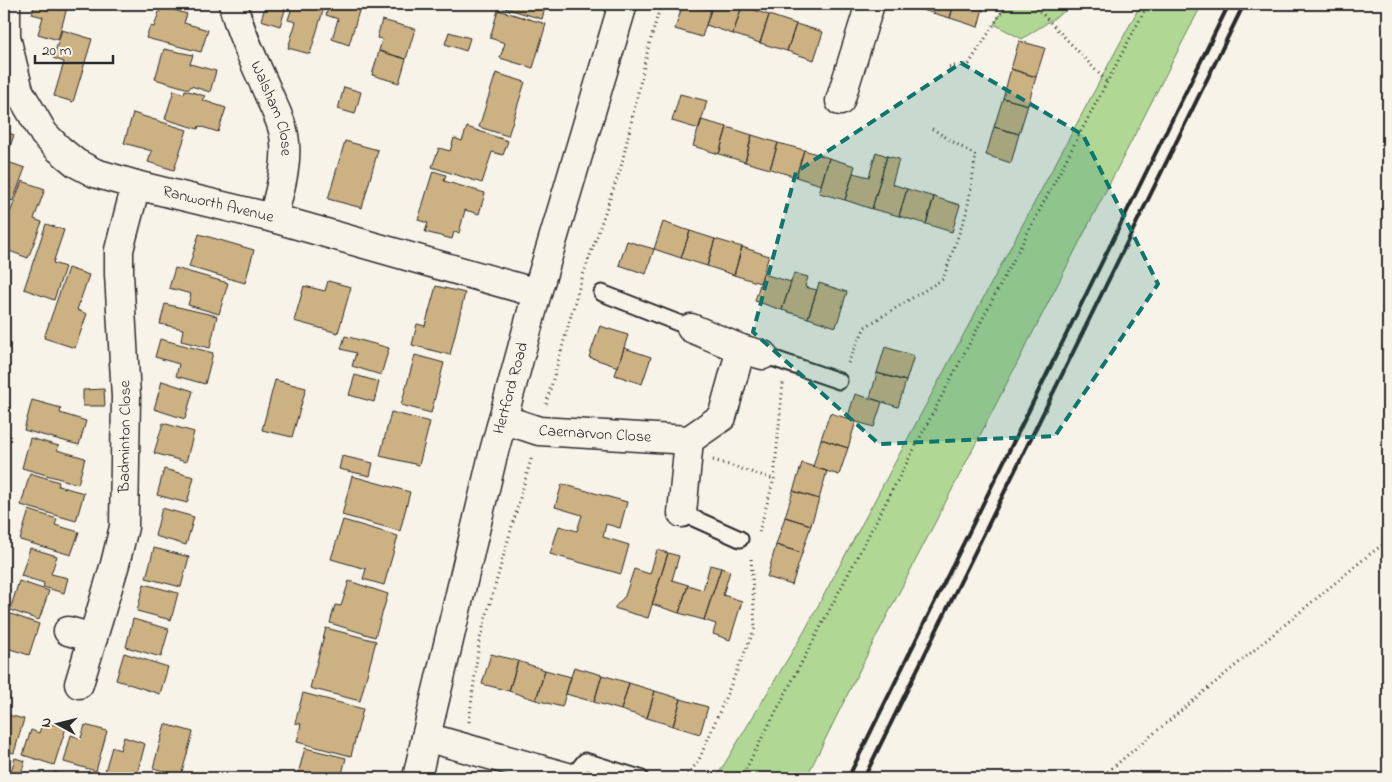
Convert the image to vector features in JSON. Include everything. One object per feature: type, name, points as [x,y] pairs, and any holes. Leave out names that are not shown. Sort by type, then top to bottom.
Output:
[{"type":"street","name":"Ranworth Avenue","points":[[6,4],[6,37],[19,91],[44,134],[76,163],[95,173],[136,185],[273,218],[537,293]]},
{"type":"street","name":"Walsham Close","points":[[233,4],[240,28],[284,135],[286,156],[273,218]]},
{"type":"street","name":"Hertford Road","points":[[417,778],[503,419],[537,293],[623,4]]},
{"type":"street","points":[[840,101],[870,4]]},
{"type":"street","name":"Badminton Close","points":[[79,684],[80,635],[115,564],[124,526],[126,397],[119,250],[136,185]]},
{"type":"street","points":[[682,513],[688,446],[722,417],[763,355],[691,328]]},
{"type":"street","name":"Caernarvon Close","points":[[503,419],[539,431],[688,446]]},
{"type":"street","points":[[426,737],[571,778]]},
{"type":"lane","points":[[602,293],[691,328]]},
{"type":"lane","points":[[763,355],[839,380]]},
{"type":"lane","points":[[682,513],[740,539]]},
{"type":"lane","points":[[571,778],[585,760],[640,778]]},
{"type":"path","points":[[466,747],[479,642],[580,284],[621,167],[648,49],[661,4]]},
{"type":"path","points":[[949,67],[969,64],[1007,4]]},
{"type":"path","points":[[1033,4],[1106,82]]},
{"type":"path","points":[[741,778],[1148,4]]},
{"type":"path","points":[[839,380],[865,327],[944,279],[967,211],[976,156],[931,128]]},
{"type":"path","points":[[757,536],[774,479],[763,355]]},
{"type":"path","points":[[688,446],[774,479]]},
{"type":"path","points":[[1100,778],[1388,541]]},
{"type":"path","points":[[684,778],[698,762],[755,628],[751,557],[753,551]]},
{"type":"highlighted area","points":[[961,63],[1083,135],[1158,284],[1055,436],[879,444],[753,332],[796,172]]},
{"type":"green space","points":[[1007,4],[1076,4],[1022,39],[994,24]]},
{"type":"green space","points":[[1141,4],[1202,4],[871,647],[806,778],[716,778],[804,632]]},
{"type":"building","points":[[35,4],[68,4],[58,40],[38,34],[43,17],[32,14]]},
{"type":"building","points":[[266,4],[287,4],[280,26],[261,20]]},
{"type":"building","points":[[293,4],[325,4],[310,54],[288,48],[296,22],[288,20]]},
{"type":"building","points":[[329,4],[361,4],[349,45],[332,39],[338,19],[326,15]]},
{"type":"building","points":[[499,4],[546,4],[542,19],[498,6]]},
{"type":"building","points":[[683,4],[691,4],[711,10],[702,37],[675,29]]},
{"type":"building","points":[[713,4],[735,4],[742,6],[733,34],[706,25]]},
{"type":"building","points":[[920,4],[954,4],[950,18],[919,9]]},
{"type":"building","points":[[954,4],[984,4],[978,27],[950,18]]},
{"type":"building","points":[[161,6],[187,14],[184,23],[208,30],[201,52],[146,38],[150,26],[154,27]]},
{"type":"building","points":[[742,6],[769,15],[760,43],[733,34]]},
{"type":"building","points":[[498,10],[546,24],[533,68],[500,58],[505,43],[490,38]]},
{"type":"building","points":[[769,15],[796,24],[787,51],[760,43]]},
{"type":"building","points":[[382,20],[415,29],[406,59],[379,51],[382,39],[377,38]]},
{"type":"building","points":[[796,24],[823,32],[814,60],[787,51]]},
{"type":"building","points":[[62,30],[92,39],[73,102],[54,96],[64,62],[53,58]]},
{"type":"building","points":[[449,32],[470,38],[466,51],[445,44]]},
{"type":"building","points":[[1019,41],[1045,48],[1036,77],[1011,69]]},
{"type":"building","points":[[164,49],[193,55],[190,64],[216,71],[210,92],[191,86],[189,89],[155,79]]},
{"type":"building","points":[[379,51],[406,59],[399,83],[372,75]]},
{"type":"building","points":[[1011,69],[1036,77],[1028,105],[1003,98]]},
{"type":"building","points":[[496,73],[525,82],[508,136],[479,127]]},
{"type":"building","points":[[344,87],[361,92],[355,114],[338,109]]},
{"type":"building","points":[[174,90],[184,94],[185,90],[205,96],[202,100],[226,108],[218,132],[199,126],[198,129],[165,119]]},
{"type":"building","points":[[680,94],[707,101],[699,129],[672,121]]},
{"type":"building","points":[[1003,98],[1028,105],[1019,134],[994,127]]},
{"type":"building","points":[[133,113],[187,130],[174,170],[148,162],[152,151],[124,143]]},
{"type":"building","points":[[701,120],[727,127],[719,154],[693,146]]},
{"type":"building","points":[[467,127],[508,141],[503,155],[492,152],[482,183],[432,167],[439,148],[450,151],[454,138],[462,141]]},
{"type":"building","points":[[727,127],[752,135],[745,162],[719,154]]},
{"type":"building","points":[[994,127],[1019,134],[1011,163],[986,155]]},
{"type":"building","points":[[4,131],[14,135],[5,161],[25,168],[13,201],[4,198]]},
{"type":"building","points":[[752,135],[778,143],[770,169],[745,162]]},
{"type":"building","points":[[345,141],[378,150],[362,208],[328,199]]},
{"type":"building","points":[[778,143],[804,150],[796,177],[770,169]]},
{"type":"building","points":[[804,150],[829,158],[821,185],[796,177]]},
{"type":"building","points":[[876,152],[887,156],[872,209],[845,200],[853,173],[869,177]]},
{"type":"building","points":[[887,156],[899,159],[892,184],[907,189],[899,216],[872,209]]},
{"type":"building","points":[[829,158],[855,166],[845,200],[819,193]]},
{"type":"building","points":[[433,171],[446,175],[444,181],[485,193],[479,214],[465,210],[459,233],[454,232],[452,239],[425,232],[428,223],[418,220]]},
{"type":"building","points":[[22,181],[45,189],[34,219],[42,222],[28,258],[4,249],[4,229]]},
{"type":"building","points":[[907,189],[934,197],[926,224],[899,216]]},
{"type":"building","points":[[934,197],[960,205],[952,232],[926,224]]},
{"type":"building","points":[[663,222],[690,231],[681,258],[654,249]]},
{"type":"building","points":[[46,224],[64,230],[53,263],[65,267],[54,300],[24,289]]},
{"type":"building","points":[[690,231],[715,239],[707,266],[681,258]]},
{"type":"building","points":[[199,234],[254,250],[245,283],[189,267]]},
{"type":"building","points":[[715,239],[742,247],[734,275],[707,266]]},
{"type":"building","points":[[627,241],[654,249],[646,274],[619,265]]},
{"type":"building","points":[[742,247],[769,256],[760,283],[734,275]]},
{"type":"building","points":[[68,268],[89,275],[77,310],[87,314],[75,348],[44,338]]},
{"type":"building","points":[[175,268],[228,283],[219,314],[188,305],[191,294],[169,288]]},
{"type":"building","points":[[794,273],[808,277],[805,287],[817,290],[808,318],[782,310]]},
{"type":"building","points":[[763,274],[791,282],[782,310],[755,301]]},
{"type":"building","points":[[328,281],[351,287],[338,333],[294,321],[304,286],[325,291]]},
{"type":"building","points":[[819,283],[847,292],[836,327],[808,318]]},
{"type":"building","points":[[436,286],[465,293],[450,355],[412,345],[417,324],[425,326]]},
{"type":"building","points":[[165,304],[217,316],[210,348],[181,341],[183,329],[160,324]]},
{"type":"building","points":[[600,326],[628,335],[618,367],[589,357]]},
{"type":"building","points":[[345,336],[389,348],[381,375],[352,366],[356,353],[341,349]]},
{"type":"building","points":[[160,339],[213,353],[205,384],[176,376],[179,364],[155,357]]},
{"type":"building","points":[[885,347],[914,356],[906,381],[877,373]]},
{"type":"building","points":[[624,348],[651,357],[642,384],[615,375]]},
{"type":"building","points":[[415,355],[444,363],[431,413],[401,405]]},
{"type":"building","points":[[877,373],[906,381],[898,407],[870,398]]},
{"type":"building","points":[[355,375],[379,382],[374,402],[349,395]]},
{"type":"building","points":[[275,380],[306,388],[292,437],[262,430]]},
{"type":"building","points":[[162,381],[193,391],[185,419],[154,409]]},
{"type":"building","points":[[104,389],[105,406],[83,406],[83,390]]},
{"type":"building","points":[[855,394],[882,402],[874,427],[847,419]]},
{"type":"building","points":[[32,400],[61,408],[60,413],[86,421],[79,445],[24,430]]},
{"type":"building","points":[[391,412],[430,422],[419,465],[380,456]]},
{"type":"building","points":[[830,413],[856,421],[848,448],[821,439]]},
{"type":"building","points":[[163,423],[194,432],[186,462],[154,453]]},
{"type":"building","points":[[30,438],[59,446],[57,450],[85,458],[78,484],[22,468]]},
{"type":"building","points":[[821,439],[848,448],[839,475],[813,467]]},
{"type":"building","points":[[342,456],[373,463],[370,476],[339,469]]},
{"type":"building","points":[[802,463],[827,471],[819,499],[793,491]]},
{"type":"building","points":[[164,469],[194,477],[187,503],[157,495]]},
{"type":"building","points":[[30,473],[59,482],[58,486],[84,493],[76,521],[21,505]]},
{"type":"building","points":[[352,476],[410,492],[400,531],[342,515]]},
{"type":"building","points":[[562,484],[627,502],[620,528],[606,524],[603,537],[629,545],[621,574],[550,554],[559,526],[577,531],[582,515],[555,507]]},
{"type":"building","points":[[793,491],[819,499],[811,525],[785,517]]},
{"type":"building","points":[[162,508],[194,517],[186,545],[155,536]]},
{"type":"building","points":[[29,510],[57,519],[55,525],[79,532],[71,555],[20,540]]},
{"type":"building","points":[[785,517],[811,525],[802,553],[776,545]]},
{"type":"building","points":[[343,520],[398,536],[384,585],[363,579],[366,569],[331,559]]},
{"type":"building","points":[[776,545],[802,553],[792,585],[767,577]]},
{"type":"building","points":[[30,548],[57,556],[51,574],[68,578],[64,593],[43,587],[44,583],[21,576]]},
{"type":"building","points":[[154,548],[189,557],[181,587],[146,578]]},
{"type":"building","points":[[657,550],[668,553],[648,618],[614,608],[625,596],[634,569],[650,574]]},
{"type":"building","points":[[668,553],[679,556],[672,580],[688,585],[679,613],[652,604]]},
{"type":"building","points":[[710,565],[721,568],[704,620],[679,613],[688,585],[703,590]]},
{"type":"building","points":[[721,568],[730,571],[723,595],[742,601],[730,640],[713,634],[716,624],[704,620]]},
{"type":"building","points":[[19,581],[49,591],[39,620],[10,610]]},
{"type":"building","points":[[349,581],[388,594],[375,637],[330,623],[335,605],[341,606]]},
{"type":"building","points":[[144,584],[178,593],[171,620],[137,611]]},
{"type":"building","points":[[8,613],[39,624],[29,655],[4,647],[4,627]]},
{"type":"building","points":[[133,619],[169,629],[161,657],[126,647]]},
{"type":"building","points":[[326,628],[376,641],[360,701],[310,688]]},
{"type":"building","points":[[124,653],[168,667],[160,694],[116,680]]},
{"type":"building","points":[[491,654],[518,661],[509,691],[482,684]]},
{"type":"building","points":[[518,661],[545,670],[536,700],[509,691]]},
{"type":"building","points":[[574,667],[602,675],[594,702],[566,694]]},
{"type":"building","points":[[545,670],[571,677],[562,707],[536,700]]},
{"type":"building","points":[[602,675],[629,683],[621,710],[594,702]]},
{"type":"building","points":[[629,683],[655,691],[647,718],[621,710]]},
{"type":"building","points":[[655,691],[681,699],[673,726],[647,718]]},
{"type":"building","points":[[303,693],[363,709],[351,756],[297,742],[301,724],[295,723]]},
{"type":"building","points":[[681,699],[708,707],[700,734],[673,726]]},
{"type":"building","points":[[4,714],[24,719],[14,753],[4,750]]},
{"type":"building","points":[[43,721],[66,728],[54,765],[23,755],[31,730],[39,733]]},
{"type":"building","points":[[165,724],[193,732],[181,776],[153,768]]},
{"type":"building","points":[[85,725],[107,731],[96,771],[64,762],[71,735],[81,738]]},
{"type":"building","points":[[124,737],[145,744],[136,778],[105,771],[112,747],[120,750]]},
{"type":"building","points":[[305,748],[346,758],[341,778],[297,778]]},
{"type":"building","points":[[15,758],[25,761],[20,778],[9,778]]},
{"type":"building","points":[[54,772],[64,775],[63,778],[52,778]]},
{"type":"railway","points":[[848,778],[1229,4]]},
{"type":"railway","points":[[864,778],[1244,4]]}]
